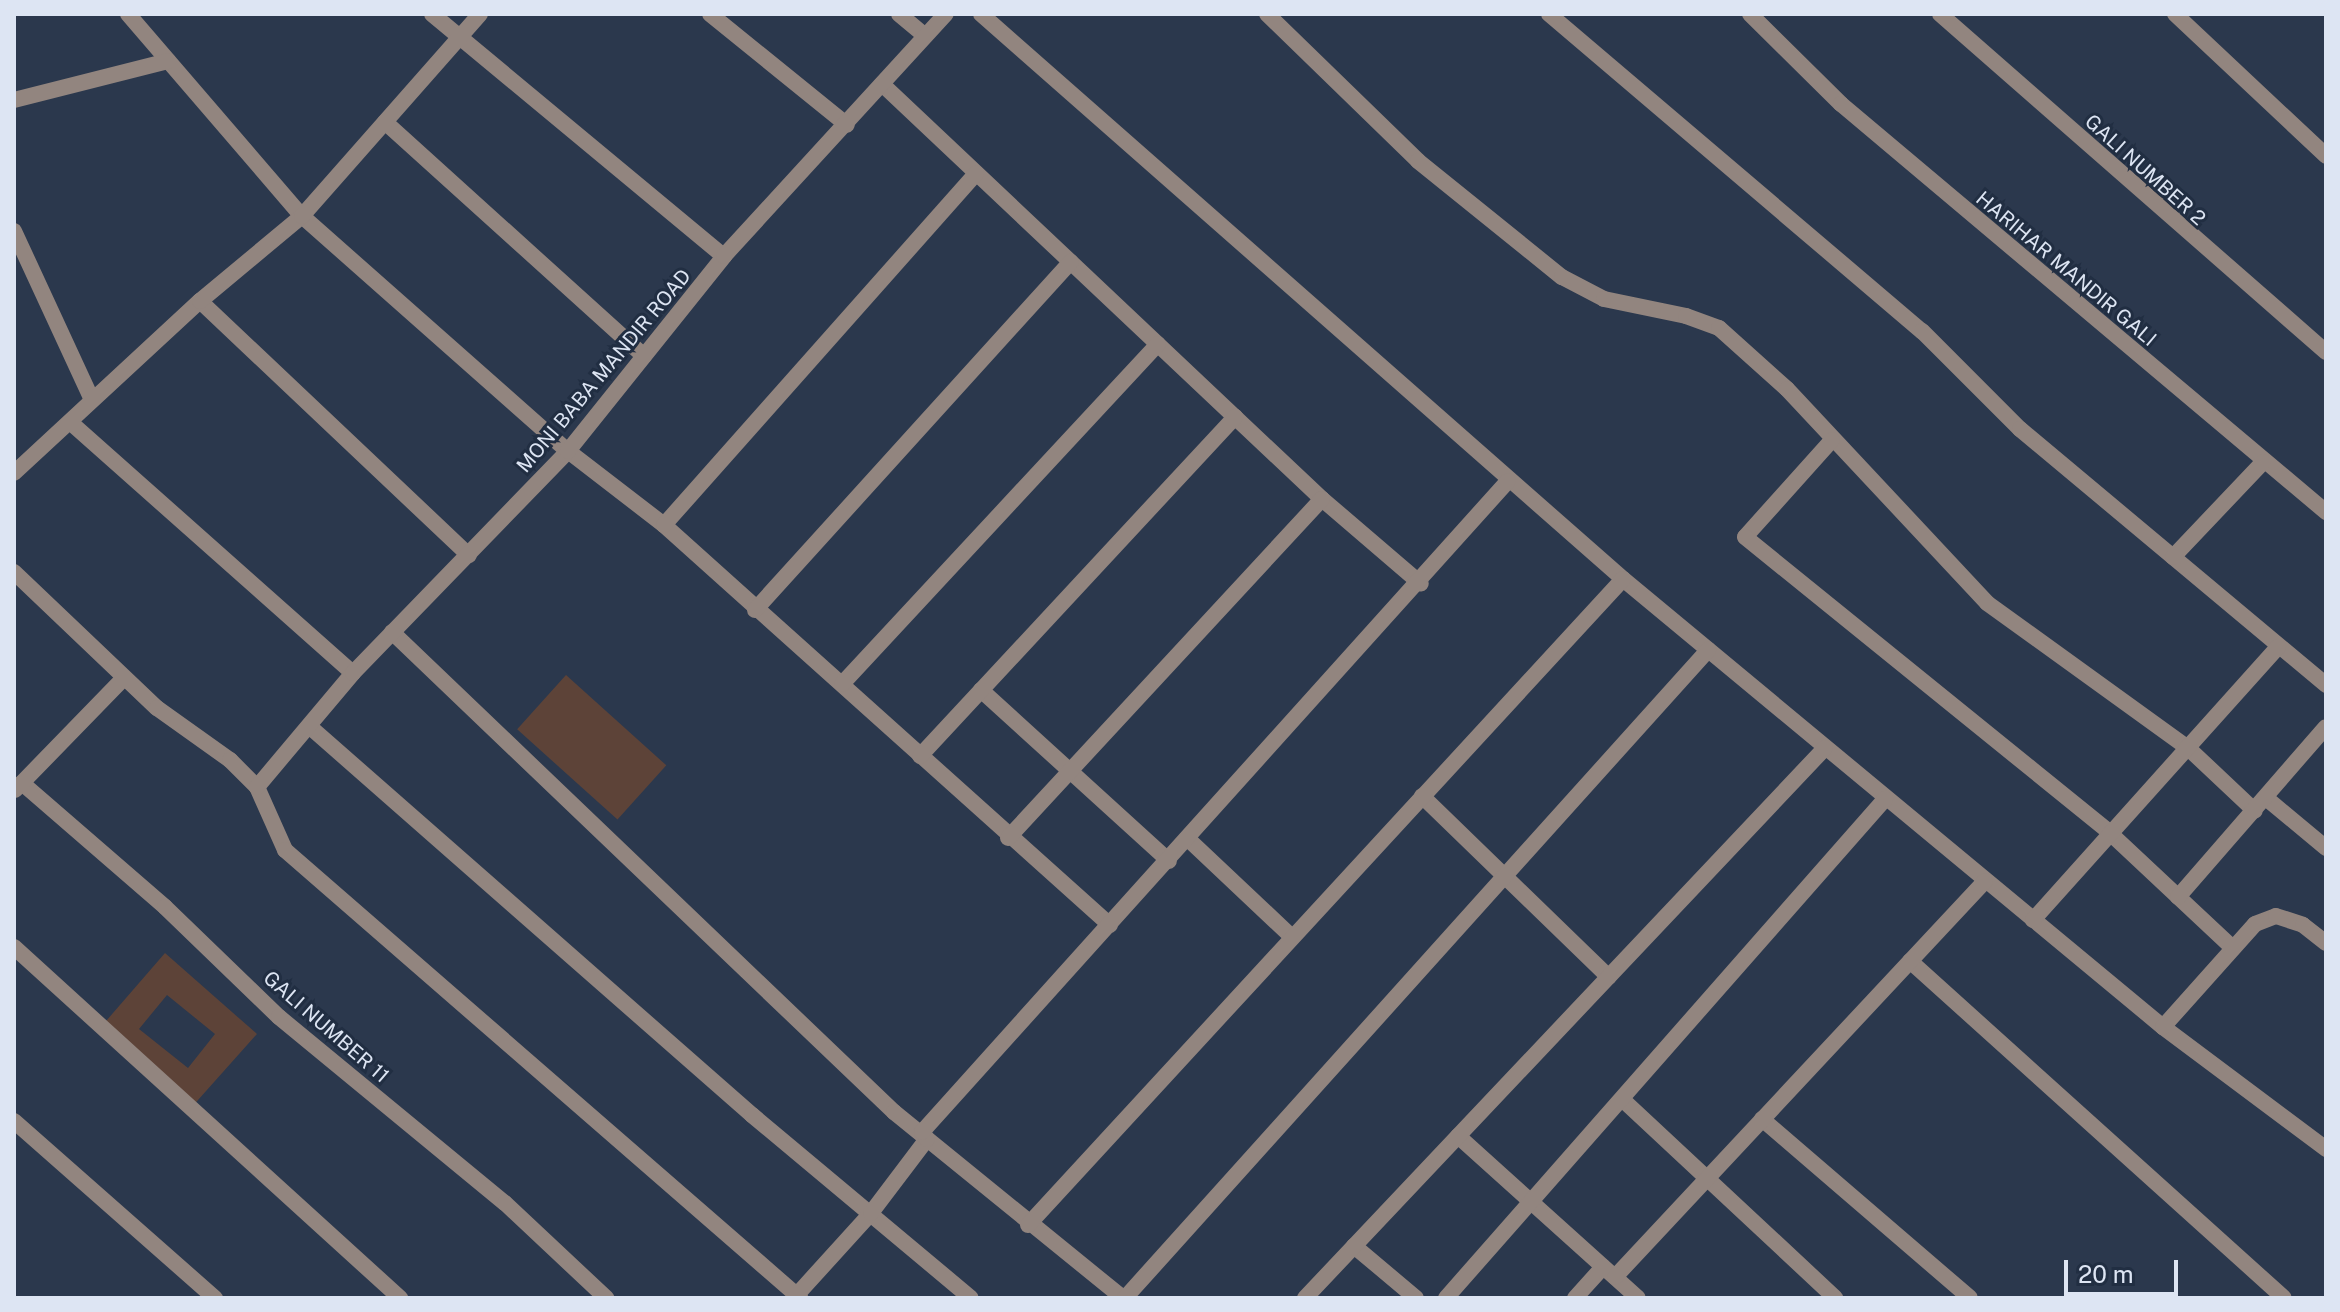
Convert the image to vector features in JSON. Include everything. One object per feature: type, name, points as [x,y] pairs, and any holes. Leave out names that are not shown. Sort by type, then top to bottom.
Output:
[{"type":"street","points":[[128,14],[302,216],[568,451],[664,525],[1008,838],[1110,925]]},
{"type":"street","points":[[432,14],[724,256]]},
{"type":"street","points":[[14,473],[200,301],[302,216],[480,14]]},
{"type":"street","points":[[710,14],[847,125]]},
{"type":"street","points":[[899,14],[923,34]]},
{"type":"street","name":"MONI BABA MANDIR ROAD","points":[[257,787],[353,673],[568,451],[724,256],[847,125],[923,34],[946,14]]},
{"type":"street","points":[[981,14],[1508,481],[1623,579],[2163,1027],[2326,1149]]},
{"type":"street","points":[[1267,14],[1418,161],[1562,277],[1604,299],[1686,316],[1719,328],[1787,389],[1987,603],[2187,747],[2261,805],[2326,848]]},
{"type":"street","points":[[1549,14],[1922,331],[2020,429],[2326,685]]},
{"type":"street","name":"HARIHAR MANDIR GALI","points":[[1750,14],[1841,104],[2326,512]]},
{"type":"street","name":"GALI NUMBER 2","points":[[1940,14],[2326,352]]},
{"type":"street","points":[[2175,14],[2326,156]]},
{"type":"street","points":[[14,100],[168,61]]},
{"type":"street","points":[[882,84],[1322,499],[1421,584]]},
{"type":"street","points":[[385,122],[644,356]]},
{"type":"street","points":[[664,525],[976,173]]},
{"type":"street","points":[[14,231],[92,400]]},
{"type":"street","points":[[755,610],[1071,262]]},
{"type":"street","points":[[200,301],[469,555]]},
{"type":"street","points":[[842,684],[1158,344]]},
{"type":"street","points":[[920,756],[1235,417]]},
{"type":"street","points":[[70,422],[353,673]]},
{"type":"street","points":[[1832,440],[1745,537],[2110,833],[2233,948]]},
{"type":"street","points":[[2173,557],[2263,462]]},
{"type":"street","points":[[927,1139],[922,1132],[1421,584],[1508,481]]},
{"type":"street","points":[[1008,838],[1322,499]]},
{"type":"street","points":[[14,572],[42,593],[124,678],[230,760],[257,787],[285,850],[797,1297],[871,1213],[927,1139]]},
{"type":"street","points":[[1028,1225],[1623,579]]},
{"type":"street","points":[[392,632],[927,1139],[1028,1225],[1124,1298],[1708,650]]},
{"type":"street","points":[[2033,920],[2278,647]]},
{"type":"street","points":[[18,787],[124,678]]},
{"type":"street","points":[[981,690],[1169,861]]},
{"type":"street","points":[[309,726],[663,1038],[971,1298]]},
{"type":"street","points":[[2178,897],[2326,727]]},
{"type":"street","points":[[1305,1298],[1825,748]]},
{"type":"street","name":"GALI NUMBER 11","points":[[18,787],[165,907],[279,1017],[505,1203],[606,1298]]},
{"type":"street","points":[[1422,796],[1609,977]]},
{"type":"street","points":[[1446,1298],[1533,1204],[1885,799]]},
{"type":"street","points":[[1188,839],[1291,936]]},
{"type":"street","points":[[1575,1298],[1609,1272],[1706,1179],[1985,881]]},
{"type":"street","points":[[2163,1027],[2255,924],[2276,916],[2303,925],[2326,943]]},
{"type":"street","points":[[14,947],[400,1298]]},
{"type":"street","points":[[1910,961],[2284,1298]]},
{"type":"street","points":[[1623,1100],[1835,1298]]},
{"type":"street","points":[[1762,1119],[1970,1298]]},
{"type":"street","points":[[14,1121],[215,1298]]},
{"type":"street","points":[[1458,1136],[1638,1298]]},
{"type":"street","points":[[1354,1246],[1416,1298]]},
{"type":"building","points":[[566,675],[666,765],[617,820],[517,729]]},
{"type":"building","points":[[165,953],[257,1034],[190,1109],[100,1028]],"holes":[[[167,995],[215,1034],[188,1068],[139,1029]]]}]
